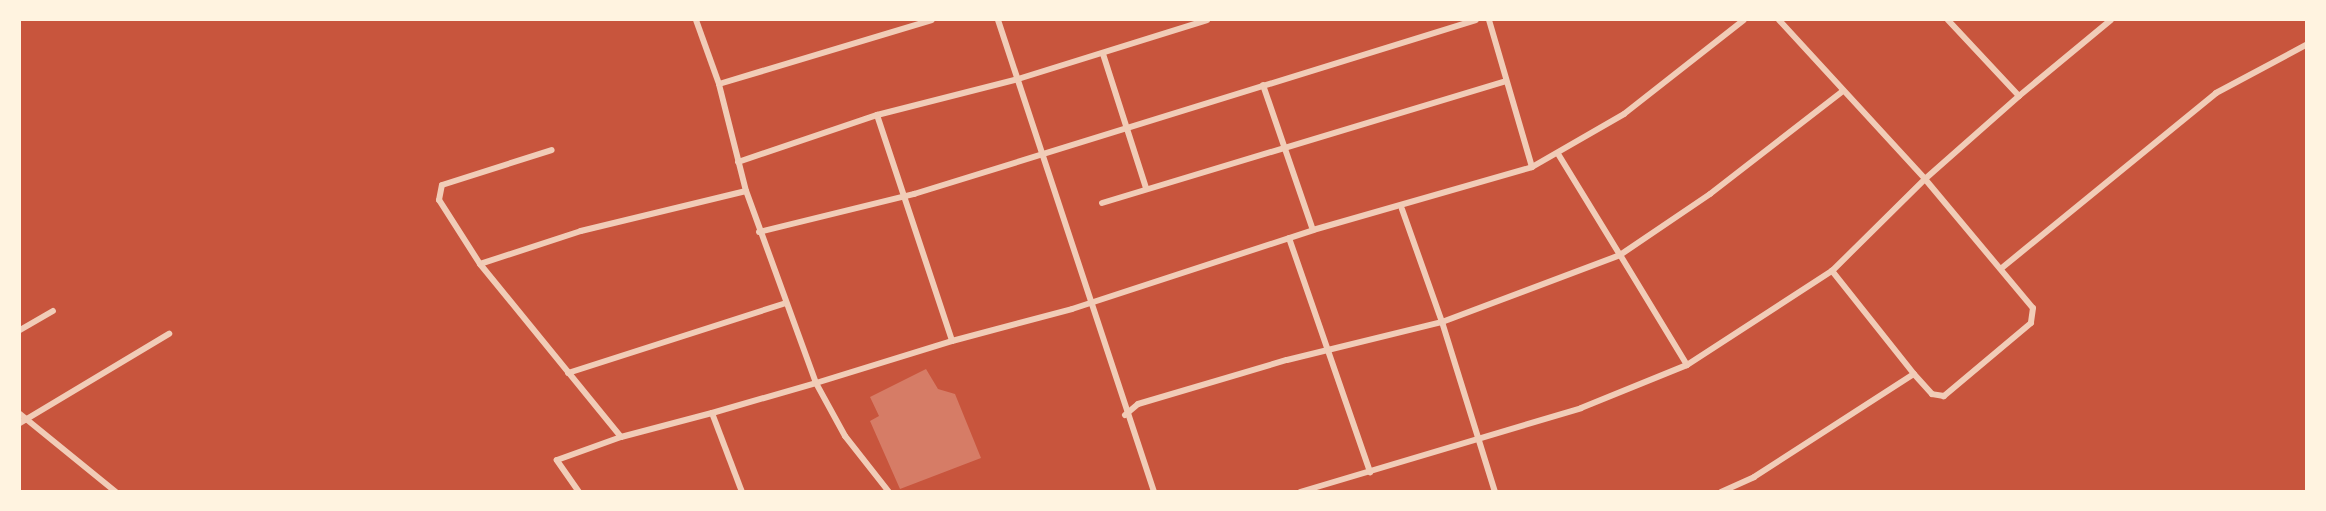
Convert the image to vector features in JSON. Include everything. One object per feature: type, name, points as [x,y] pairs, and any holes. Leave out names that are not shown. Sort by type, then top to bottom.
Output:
[{"type":"street","points":[[696,20],[719,84],[738,162],[759,231],[816,383],[845,436],[889,492]]},
{"type":"street","points":[[719,84],[932,20]]},
{"type":"street","points":[[998,20],[1125,416],[1154,492]]},
{"type":"street","points":[[738,162],[877,116],[1018,79],[1207,20]]},
{"type":"street","points":[[759,231],[905,197],[1476,20]]},
{"type":"street","points":[[1489,20],[1532,167]]},
{"type":"street","points":[[579,492],[557,460],[621,437],[712,413],[952,341],[1089,303],[1313,230],[1402,209],[1532,167],[1624,114],[1744,20]]},
{"type":"street","points":[[1779,20],[1926,179],[2002,267],[2032,308],[2031,323],[1944,396],[1932,394],[1832,271]]},
{"type":"street","points":[[1948,20],[2019,96]]},
{"type":"street","points":[[1300,492],[1480,440],[1687,365],[1832,271],[1926,179],[2019,96],[2111,20]]},
{"type":"street","points":[[2002,267],[2216,93],[2307,45]]},
{"type":"street","points":[[1103,54],[1146,188]]},
{"type":"street","points":[[1102,203],[1146,188],[1287,149],[1505,81]]},
{"type":"street","points":[[1263,85],[1287,149],[1313,230]]},
{"type":"street","points":[[1125,416],[1138,404],[1330,350],[1442,322],[1620,255],[1710,194],[1843,91]]},
{"type":"street","points":[[877,116],[952,341]]},
{"type":"street","points":[[552,150],[442,185],[439,200],[480,264],[621,437]]},
{"type":"street","points":[[1558,154],[1687,365]]},
{"type":"street","points":[[480,264],[581,231],[746,191]]},
{"type":"street","points":[[1402,209],[1442,322],[1495,492]]},
{"type":"street","points":[[1289,238],[1330,350],[1370,472]]},
{"type":"street","points":[[568,373],[786,303]]},
{"type":"street","points":[[20,330],[53,311]]},
{"type":"street","points":[[22,422],[169,334]]},
{"type":"street","points":[[1721,492],[1754,477],[1914,374]]},
{"type":"street","points":[[712,413],[742,492]]},
{"type":"street","points":[[20,414],[22,422],[116,492]]},
{"type":"building","points":[[926,369],[938,389],[955,394],[981,458],[900,489],[870,421],[879,416],[870,397]]}]
